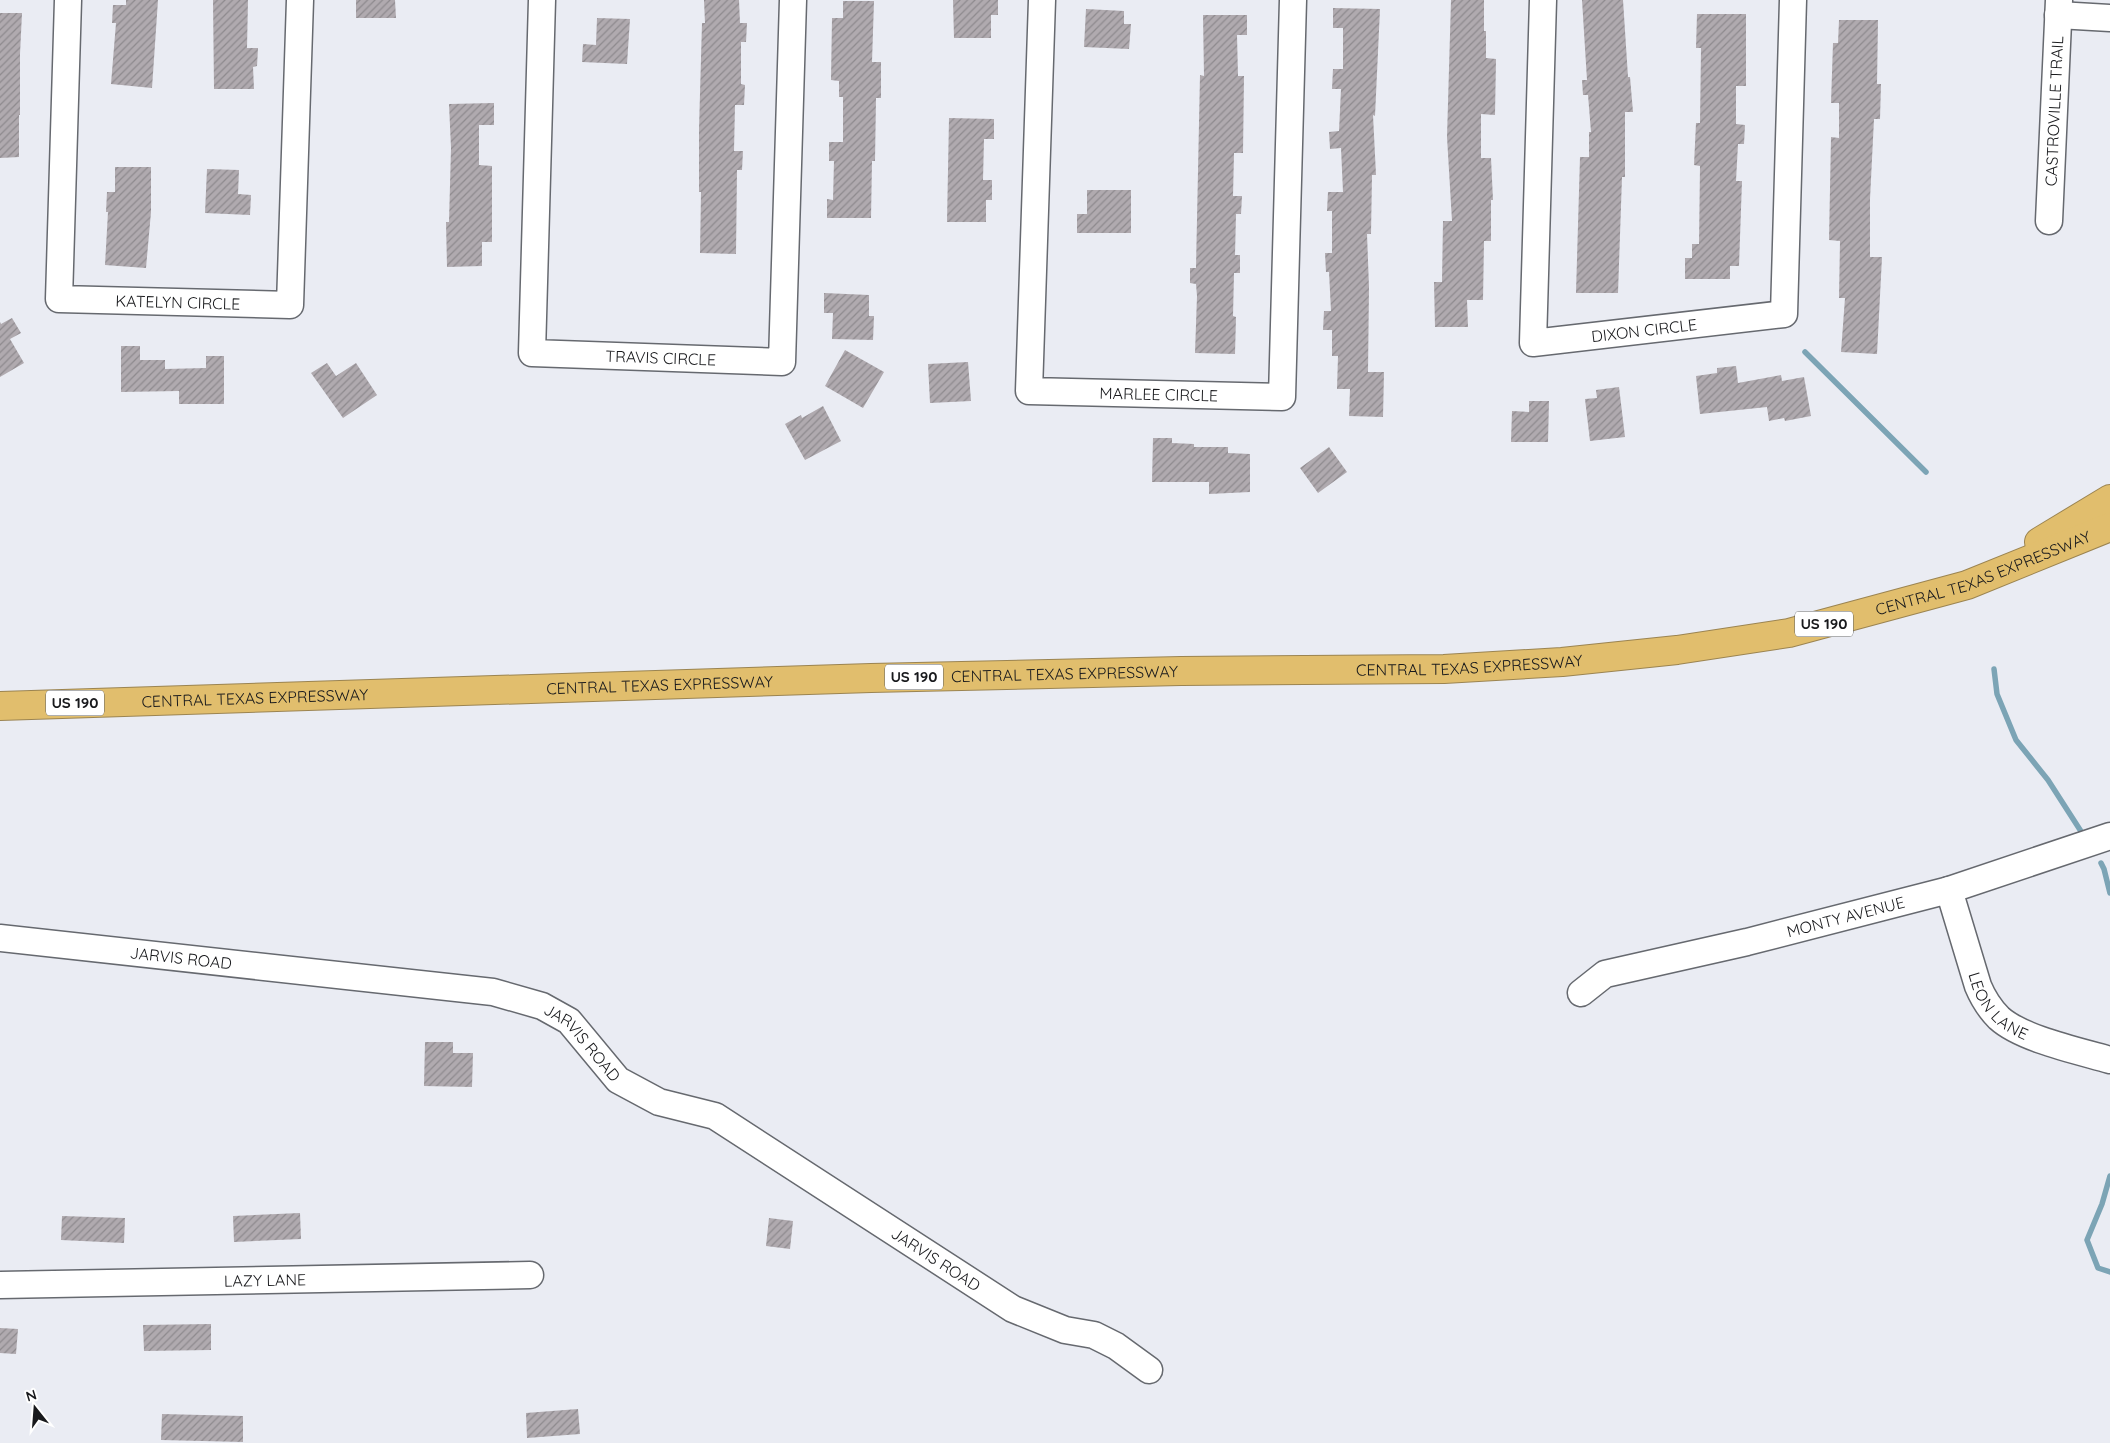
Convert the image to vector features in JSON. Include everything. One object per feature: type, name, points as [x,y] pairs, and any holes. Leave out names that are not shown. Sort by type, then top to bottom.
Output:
[{"type":"highway","points":[[1968,585],[2110,499]]},
{"type":"highway","name":"CENTRAL TEXAS EXPRESSWAY","points":[[0,706],[861,678],[1181,671],[1509,667],[1622,656],[1789,633],[1968,585],[2110,527]]},
{"type":"street","name":"KATELYN CIRCLE","points":[[68,0],[59,299],[290,304],[300,0]]},
{"type":"street","name":"TRAVIS CIRCLE","points":[[542,0],[532,353],[782,362],[793,0]]},
{"type":"street","name":"MARLEE CIRCLE","points":[[1042,0],[1030,391],[1282,397],[1293,0]]},
{"type":"street","name":"DIXON CIRCLE","points":[[1543,0],[1533,343],[1784,314],[1793,0]]},
{"type":"street","points":[[2058,8],[2110,18]]},
{"type":"street","name":"CASTROVILLE TRAIL","points":[[2049,221],[2058,8]]},
{"type":"street","name":"MONTY AVENUE","points":[[1581,993],[1605,974],[1747,942],[1949,890],[2110,836]]},
{"type":"street","name":"LEON LANE","points":[[1949,890],[1978,986],[1984,1000],[2000,1019],[2026,1033],[2110,1060]]},
{"type":"street","name":"JARVIS ROAD","points":[[0,938],[494,992],[542,1006],[569,1021],[618,1080],[659,1102],[715,1116],[1012,1309],[1065,1330],[1094,1335],[1116,1346],[1149,1370]]},
{"type":"street","name":"LAZY LANE","points":[[0,1285],[530,1275]]},
{"type":"building","points":[[126,0],[158,0],[152,88],[111,84],[116,23],[112,23],[113,5],[126,5]]},
{"type":"building","points":[[213,0],[248,0],[247,48],[258,48],[257,66],[253,67],[254,89],[214,89]]},
{"type":"building","points":[[356,0],[395,0],[396,18],[356,18]]},
{"type":"building","points":[[704,0],[739,0],[740,23],[747,23],[746,42],[741,42],[741,84],[745,85],[744,105],[735,105],[734,151],[743,151],[742,170],[737,170],[736,254],[700,253],[699,129],[702,23],[705,23]]},
{"type":"building","points":[[953,0],[998,0],[998,15],[991,15],[991,38],[954,38]]},
{"type":"building","points":[[1451,0],[1484,0],[1486,58],[1496,59],[1495,115],[1481,114],[1481,158],[1491,158],[1493,200],[1491,200],[1491,241],[1484,241],[1483,300],[1467,300],[1468,327],[1435,327],[1434,282],[1442,282],[1443,221],[1452,221],[1447,137]]},
{"type":"building","points":[[1582,0],[1623,0],[1628,77],[1630,77],[1633,112],[1625,112],[1625,177],[1622,177],[1618,293],[1576,293],[1580,157],[1589,157],[1589,132],[1591,132],[1588,95],[1583,95],[1582,80],[1587,80]]},
{"type":"building","points":[[843,1],[874,1],[872,62],[881,62],[881,98],[876,98],[875,161],[872,161],[871,218],[827,218],[827,199],[833,200],[834,161],[829,161],[829,142],[843,142],[843,97],[839,97],[839,81],[831,80],[832,18],[843,18]]},
{"type":"building","points":[[1333,8],[1380,9],[1375,116],[1373,115],[1376,175],[1372,175],[1371,234],[1367,234],[1369,287],[1368,372],[1384,372],[1383,417],[1349,416],[1350,389],[1337,389],[1338,356],[1332,356],[1332,330],[1323,330],[1324,311],[1331,311],[1329,272],[1326,272],[1325,253],[1332,253],[1332,211],[1327,211],[1328,192],[1343,192],[1341,148],[1330,149],[1329,132],[1339,131],[1341,89],[1332,89],[1333,69],[1343,69],[1343,28],[1333,28]]},
{"type":"building","points":[[1086,9],[1124,11],[1124,24],[1131,24],[1129,49],[1084,47]]},
{"type":"building","points":[[0,13],[22,13],[19,157],[0,158]]},
{"type":"building","points":[[1697,14],[1746,14],[1746,86],[1736,86],[1736,124],[1745,125],[1744,144],[1738,144],[1736,181],[1742,181],[1739,266],[1730,266],[1730,279],[1685,279],[1685,258],[1692,258],[1692,244],[1699,244],[1700,166],[1694,165],[1696,123],[1700,123],[1701,48],[1696,48]]},
{"type":"building","points":[[1203,15],[1247,15],[1247,35],[1237,35],[1238,76],[1244,76],[1243,153],[1234,153],[1233,196],[1242,196],[1241,214],[1236,214],[1235,255],[1240,255],[1240,273],[1234,273],[1233,316],[1236,317],[1235,354],[1195,353],[1197,296],[1196,284],[1190,283],[1190,268],[1196,268],[1200,75],[1204,76]]},
{"type":"building","points":[[597,18],[630,19],[627,64],[582,62],[583,44],[596,45]]},
{"type":"building","points":[[1839,20],[1878,20],[1877,84],[1881,84],[1880,119],[1874,119],[1870,199],[1870,257],[1882,257],[1877,354],[1841,352],[1845,298],[1839,298],[1840,241],[1829,240],[1831,137],[1839,138],[1839,103],[1831,103],[1833,43],[1838,43]]},
{"type":"building","points":[[494,103],[494,125],[479,125],[479,165],[492,166],[492,242],[482,242],[482,266],[447,267],[446,222],[449,222],[451,148],[449,104]]},
{"type":"building","points":[[949,118],[994,119],[994,139],[984,139],[983,180],[992,180],[992,200],[986,200],[986,222],[947,222]]},
{"type":"building","points":[[115,167],[151,167],[151,212],[146,268],[105,265],[108,212],[106,212],[107,192],[115,192]]},
{"type":"building","points":[[207,169],[239,170],[238,194],[251,195],[250,215],[205,213]]},
{"type":"building","points":[[1087,190],[1131,190],[1131,233],[1077,233],[1077,214],[1087,214]]},
{"type":"building","points":[[824,293],[869,295],[869,316],[874,316],[873,340],[832,339],[833,313],[824,313]]},
{"type":"building","points":[[12,318],[21,333],[10,339],[24,363],[0,377],[0,322],[1,324]]},
{"type":"building","points":[[121,346],[140,346],[140,360],[165,360],[165,369],[206,368],[206,356],[224,356],[224,404],[179,404],[179,391],[121,392]]},
{"type":"building","points":[[845,350],[884,372],[863,408],[825,386]]},
{"type":"building","points":[[968,362],[971,401],[930,403],[928,364]]},
{"type":"building","points":[[327,363],[336,376],[356,363],[377,395],[343,418],[311,373]]},
{"type":"building","points":[[1736,366],[1738,383],[1781,375],[1782,381],[1804,377],[1811,416],[1785,421],[1784,418],[1769,421],[1767,407],[1700,414],[1696,376],[1717,373],[1717,368]]},
{"type":"building","points":[[1619,387],[1625,437],[1590,441],[1585,399],[1597,398],[1596,390]]},
{"type":"building","points":[[1529,401],[1549,401],[1548,442],[1511,442],[1512,411],[1529,412]]},
{"type":"building","points":[[823,406],[841,441],[805,460],[785,424],[801,415],[802,418]]},
{"type":"building","points":[[1153,438],[1172,438],[1172,443],[1194,444],[1194,447],[1228,447],[1228,453],[1250,454],[1250,492],[1209,494],[1209,482],[1152,482]]},
{"type":"building","points":[[1329,447],[1347,472],[1318,493],[1300,468]]},
{"type":"building","points":[[425,1042],[453,1042],[453,1053],[473,1053],[472,1087],[424,1086]]},
{"type":"building","points":[[300,1213],[301,1239],[234,1242],[233,1216]]},
{"type":"building","points":[[62,1216],[125,1218],[124,1243],[61,1240]]},
{"type":"building","points":[[769,1218],[793,1221],[790,1249],[766,1246]]},
{"type":"building","points":[[211,1324],[211,1350],[144,1351],[143,1325]]},
{"type":"building","points":[[0,1328],[18,1329],[16,1354],[0,1353]]},
{"type":"building","points":[[578,1409],[580,1434],[527,1438],[526,1413]]},
{"type":"building","points":[[162,1414],[243,1416],[243,1442],[161,1440]]},
{"type":"waterway","points":[[1805,352],[1926,472]]},
{"type":"waterway","points":[[1994,669],[1997,694],[2016,740],[2048,780],[2084,836]]},
{"type":"waterway","points":[[2101,863],[2110,893]]},
{"type":"waterway","points":[[2110,1176],[2102,1204],[2087,1240],[2098,1268],[2110,1272]]}]
